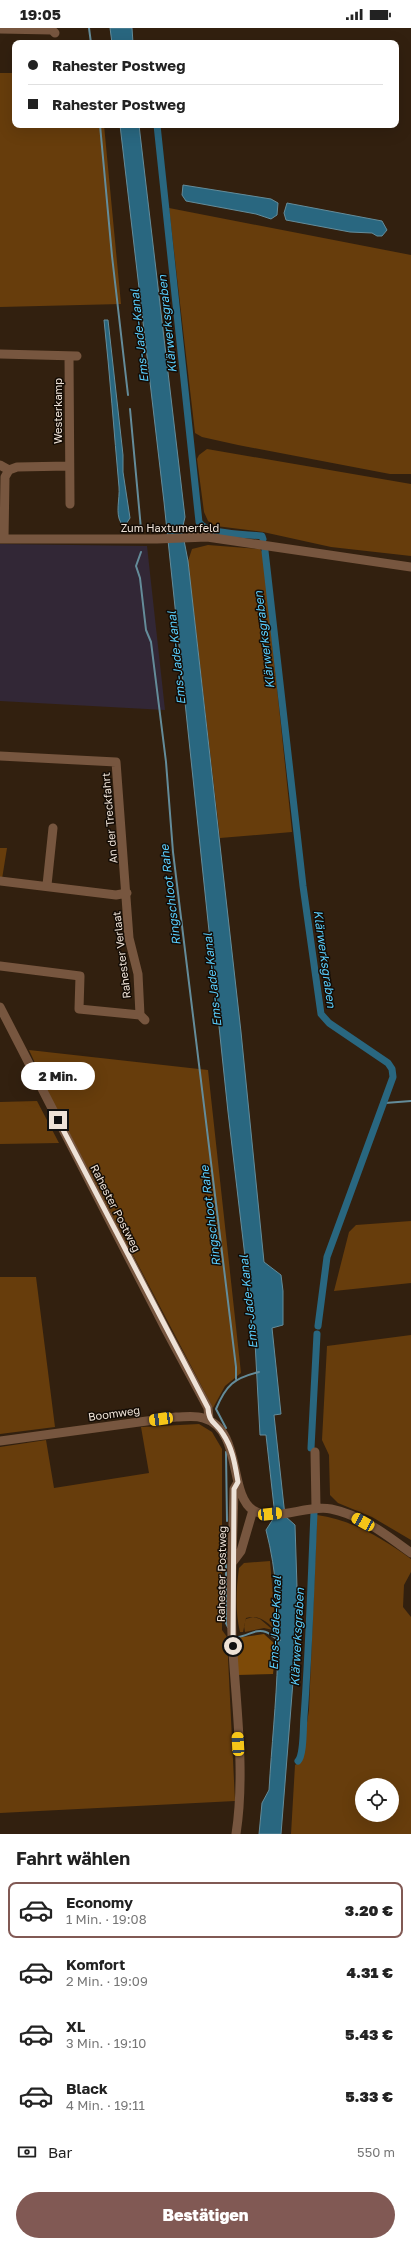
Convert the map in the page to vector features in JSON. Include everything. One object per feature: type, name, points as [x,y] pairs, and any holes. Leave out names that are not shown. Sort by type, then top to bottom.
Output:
[{"type":"street","points":[[0,28],[52,30],[55,32]]},
{"type":"street","name":"Westerkamp","points":[[0,354],[73,356],[69,466],[70,504]]},
{"type":"street","points":[[0,465],[9,470]]},
{"type":"street","points":[[2,539],[5,477],[9,470],[17,467],[69,466]]},
{"type":"street","name":"Zum Haxtumerfeld","points":[[2,539],[188,539],[208,537],[230,539],[411,567]]},
{"type":"street","name":"An der Treckfahrt","points":[[0,756],[116,762],[127,893]]},
{"type":"street","points":[[47,885],[53,828]]},
{"type":"street","points":[[0,881],[47,885],[116,894],[127,893]]},
{"type":"street","name":"Rahester Verlaat","points":[[0,966],[80,976],[79,1008],[142,1017],[138,974],[130,938],[127,893]]},
{"type":"street","name":"Rahester Postweg","points":[[0,1007],[166,1330],[208,1408],[209,1420]]},
{"type":"street","name":"Boomweg","points":[[0,1441],[176,1417],[201,1417],[209,1420]]},
{"type":"street","points":[[209,1420],[223,1434],[232,1452],[238,1482],[246,1504],[253,1510],[270,1514],[316,1508],[330,1509],[352,1516],[384,1533],[411,1553]]},
{"type":"street","points":[[315,1452],[316,1508]]},
{"type":"street","name":"Rahester Postweg","points":[[236,1834],[241,1804],[232,1633],[232,1563],[234,1489],[238,1482]]},
{"type":"street","points":[[232,1563],[242,1551],[253,1510]]},
{"type":"shaded area","points":[[0,73],[12,73],[12,128],[104,128],[121,304],[0,307]]},
{"type":"shaded area","points":[[169,208],[411,255],[411,474],[390,474],[238,445],[202,437],[195,433]]},
{"type":"shaded area","points":[[207,449],[411,484],[411,556],[331,547],[263,532],[216,526],[208,521],[204,512],[197,459],[199,455]]},
{"type":"shaded area","points":[[0,544],[147,546],[165,710],[0,701]]},
{"type":"shaded area","points":[[208,545],[260,549],[263,553],[292,832],[220,838],[188,561],[192,549]]},
{"type":"shaded area","points":[[0,848],[7,848],[2,879],[0,878]]},
{"type":"shaded area","points":[[29,1050],[208,1070],[241,1373],[225,1386],[213,1408],[52,1100]]},
{"type":"shaded area","points":[[37,1101],[59,1143],[0,1144],[0,1102]]},
{"type":"shaded area","points":[[411,1221],[411,1283],[334,1291],[349,1232],[356,1225]]},
{"type":"shaded area","points":[[0,1277],[36,1277],[55,1427],[0,1434]]},
{"type":"shaded area","points":[[411,1335],[411,1540],[372,1517],[338,1503],[330,1495],[329,1455],[322,1440],[327,1346]]},
{"type":"shaded area","points":[[199,1424],[212,1432],[222,1449],[222,1630],[227,1637],[235,1801],[0,1813],[0,1447],[46,1440],[54,1488],[149,1473],[141,1427]]},
{"type":"shaded area","points":[[317,1515],[330,1517],[366,1531],[378,1537],[411,1559],[411,1572],[404,1585],[403,1607],[411,1617],[411,1834],[291,1834],[295,1765],[301,1761],[309,1710]]},
{"type":"shaded area","points":[[270,1561],[276,1631],[259,1618],[250,1617],[246,1618],[243,1632],[240,1632],[236,1600],[239,1568],[244,1563]]},
{"type":"shaded area","points":[[253,1617],[260,1619],[273,1630],[264,1628],[245,1632],[244,1626],[246,1619]]},
{"type":"shaded area","points":[[264,1634],[276,1645],[273,1674],[237,1675],[236,1638]]},
{"type":"water","points":[[110,28],[132,28],[133,40],[112,40]]},
{"type":"water","points":[[120,128],[139,128],[185,517],[182,530],[188,561],[241,1032],[264,1262],[281,1275],[283,1291],[283,1325],[272,1328],[281,1414],[274,1415],[285,1516],[295,1525],[298,1618],[281,1834],[259,1834],[262,1803],[269,1790],[278,1659],[276,1594],[273,1562],[266,1530],[275,1516],[266,1435],[260,1435],[255,1342],[228,1112],[164,502]]},
{"type":"water","points":[[183,185],[271,199],[278,203],[277,215],[271,219],[256,214],[186,201],[182,195]]},
{"type":"water","points":[[287,203],[382,221],[387,230],[382,236],[377,236],[372,233],[350,232],[286,220],[284,213]]},
{"type":"water","points":[[104,320],[108,320],[123,455],[123,472],[130,518],[126,524],[121,523],[118,515],[119,487]]},
{"type":"waterway","points":[[89,28],[91,40]]},
{"type":"waterway","points":[[100,128],[112,256],[128,395]]},
{"type":"waterway","name":"Klärwerksgraben","points":[[157,128],[199,522],[203,526],[218,532],[262,536],[263,539]]},
{"type":"waterway","points":[[130,409],[141,529]]},
{"type":"waterway","name":"Klärwerksgraben","points":[[265,551],[303,886],[321,1014],[329,1023],[388,1063],[392,1069],[393,1077],[327,1257],[318,1326]]},
{"type":"waterway","name":"Ringschloot Rahe","points":[[141,552],[136,566],[140,578],[146,630],[151,642],[166,762],[173,852],[236,1367],[236,1379]]},
{"type":"waterway","points":[[385,1103],[411,1101]]},
{"type":"waterway","name":"Klärwerksgraben","points":[[311,1448],[317,1334]]},
{"type":"waterway","points":[[226,1428],[216,1409],[223,1394],[227,1388],[237,1380],[259,1372]]},
{"type":"waterway","points":[[226,1452],[227,1521]]},
{"type":"waterway","name":"Klärwerksgraben","points":[[298,1761],[300,1758],[303,1740],[314,1513]]},
{"type":"waterway","points":[[226,1531],[226,1623],[228,1627]]},
{"type":"waterway","name":"Ems-Jade-Kanal","points":[[238,1637],[262,1631],[280,1640]]},
{"type":"route","points":[[58,1120],[166,1330],[208,1408],[209,1420],[216,1425],[223,1434],[232,1452],[238,1482],[234,1489],[232,1577],[233,1646]]}]
